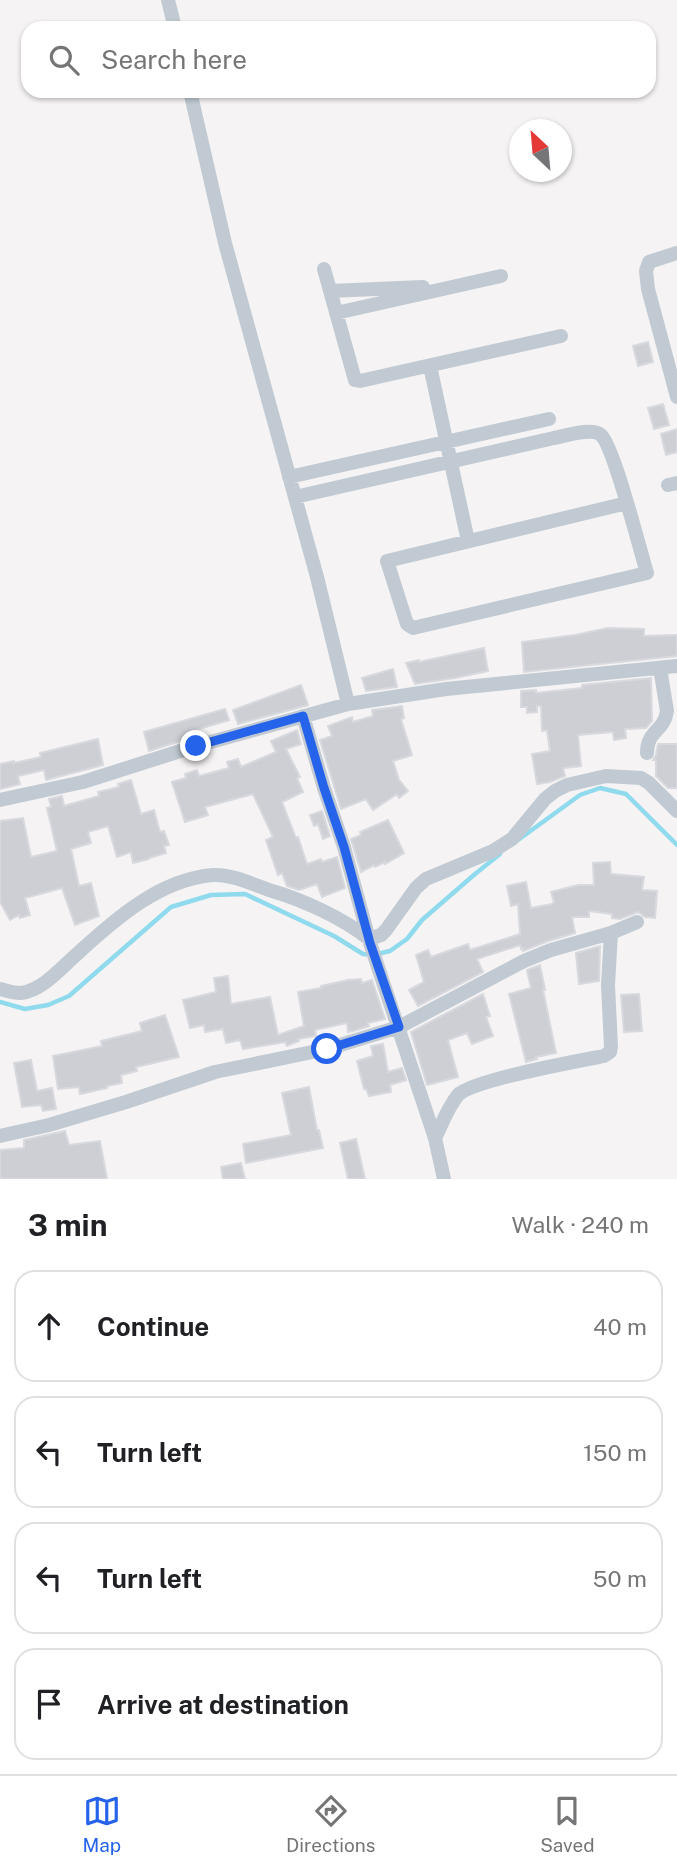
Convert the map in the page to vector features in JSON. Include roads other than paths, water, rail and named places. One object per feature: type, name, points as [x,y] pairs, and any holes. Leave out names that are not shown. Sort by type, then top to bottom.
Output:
[{"type":"street","points":[[168,0],[173,21]]},
{"type":"street","points":[[192,98],[225,243],[317,577],[348,705]]},
{"type":"street","points":[[677,253],[649,262],[646,271],[648,289],[677,397]]},
{"type":"street","points":[[324,269],[355,380],[360,382],[561,336]]},
{"type":"street","points":[[336,313],[501,276]]},
{"type":"street","points":[[330,291],[461,285]]},
{"type":"street","points":[[429,366],[468,541]]},
{"type":"street","points":[[289,477],[549,419]]},
{"type":"street","points":[[295,497],[592,431],[602,435],[627,503],[647,573],[413,628],[407,624],[387,561],[627,503]]},
{"type":"street","points":[[0,800],[83,782],[196,746],[348,705],[459,687],[677,666]]},
{"type":"street","points":[[647,753],[649,738],[666,718],[660,668]]},
{"type":"street","points":[[303,716],[344,847],[369,941],[435,1138],[444,1179]]},
{"type":"street","points":[[369,941],[386,930],[416,888],[426,879],[493,851],[512,839],[545,799],[567,785],[606,776],[640,778],[649,783],[677,811]]},
{"type":"street","points":[[0,989],[22,993],[36,987],[132,908],[179,882],[215,875],[290,896],[353,926],[369,941]]},
{"type":"street","points":[[0,1136],[49,1125],[215,1072],[327,1049],[399,1027],[524,961],[637,922]]},
{"type":"street","points":[[435,1138],[453,1103],[459,1094],[467,1089],[489,1081],[604,1056],[610,1052],[608,985],[611,933]]},
{"type":"waterway","points":[[518,840],[580,795],[600,788],[626,794],[677,845]]},
{"type":"waterway","points":[[0,1002],[25,1009],[48,1005],[69,996],[171,907],[211,895],[245,894],[334,936],[363,954],[390,951],[407,939],[422,920],[500,854]]}]
